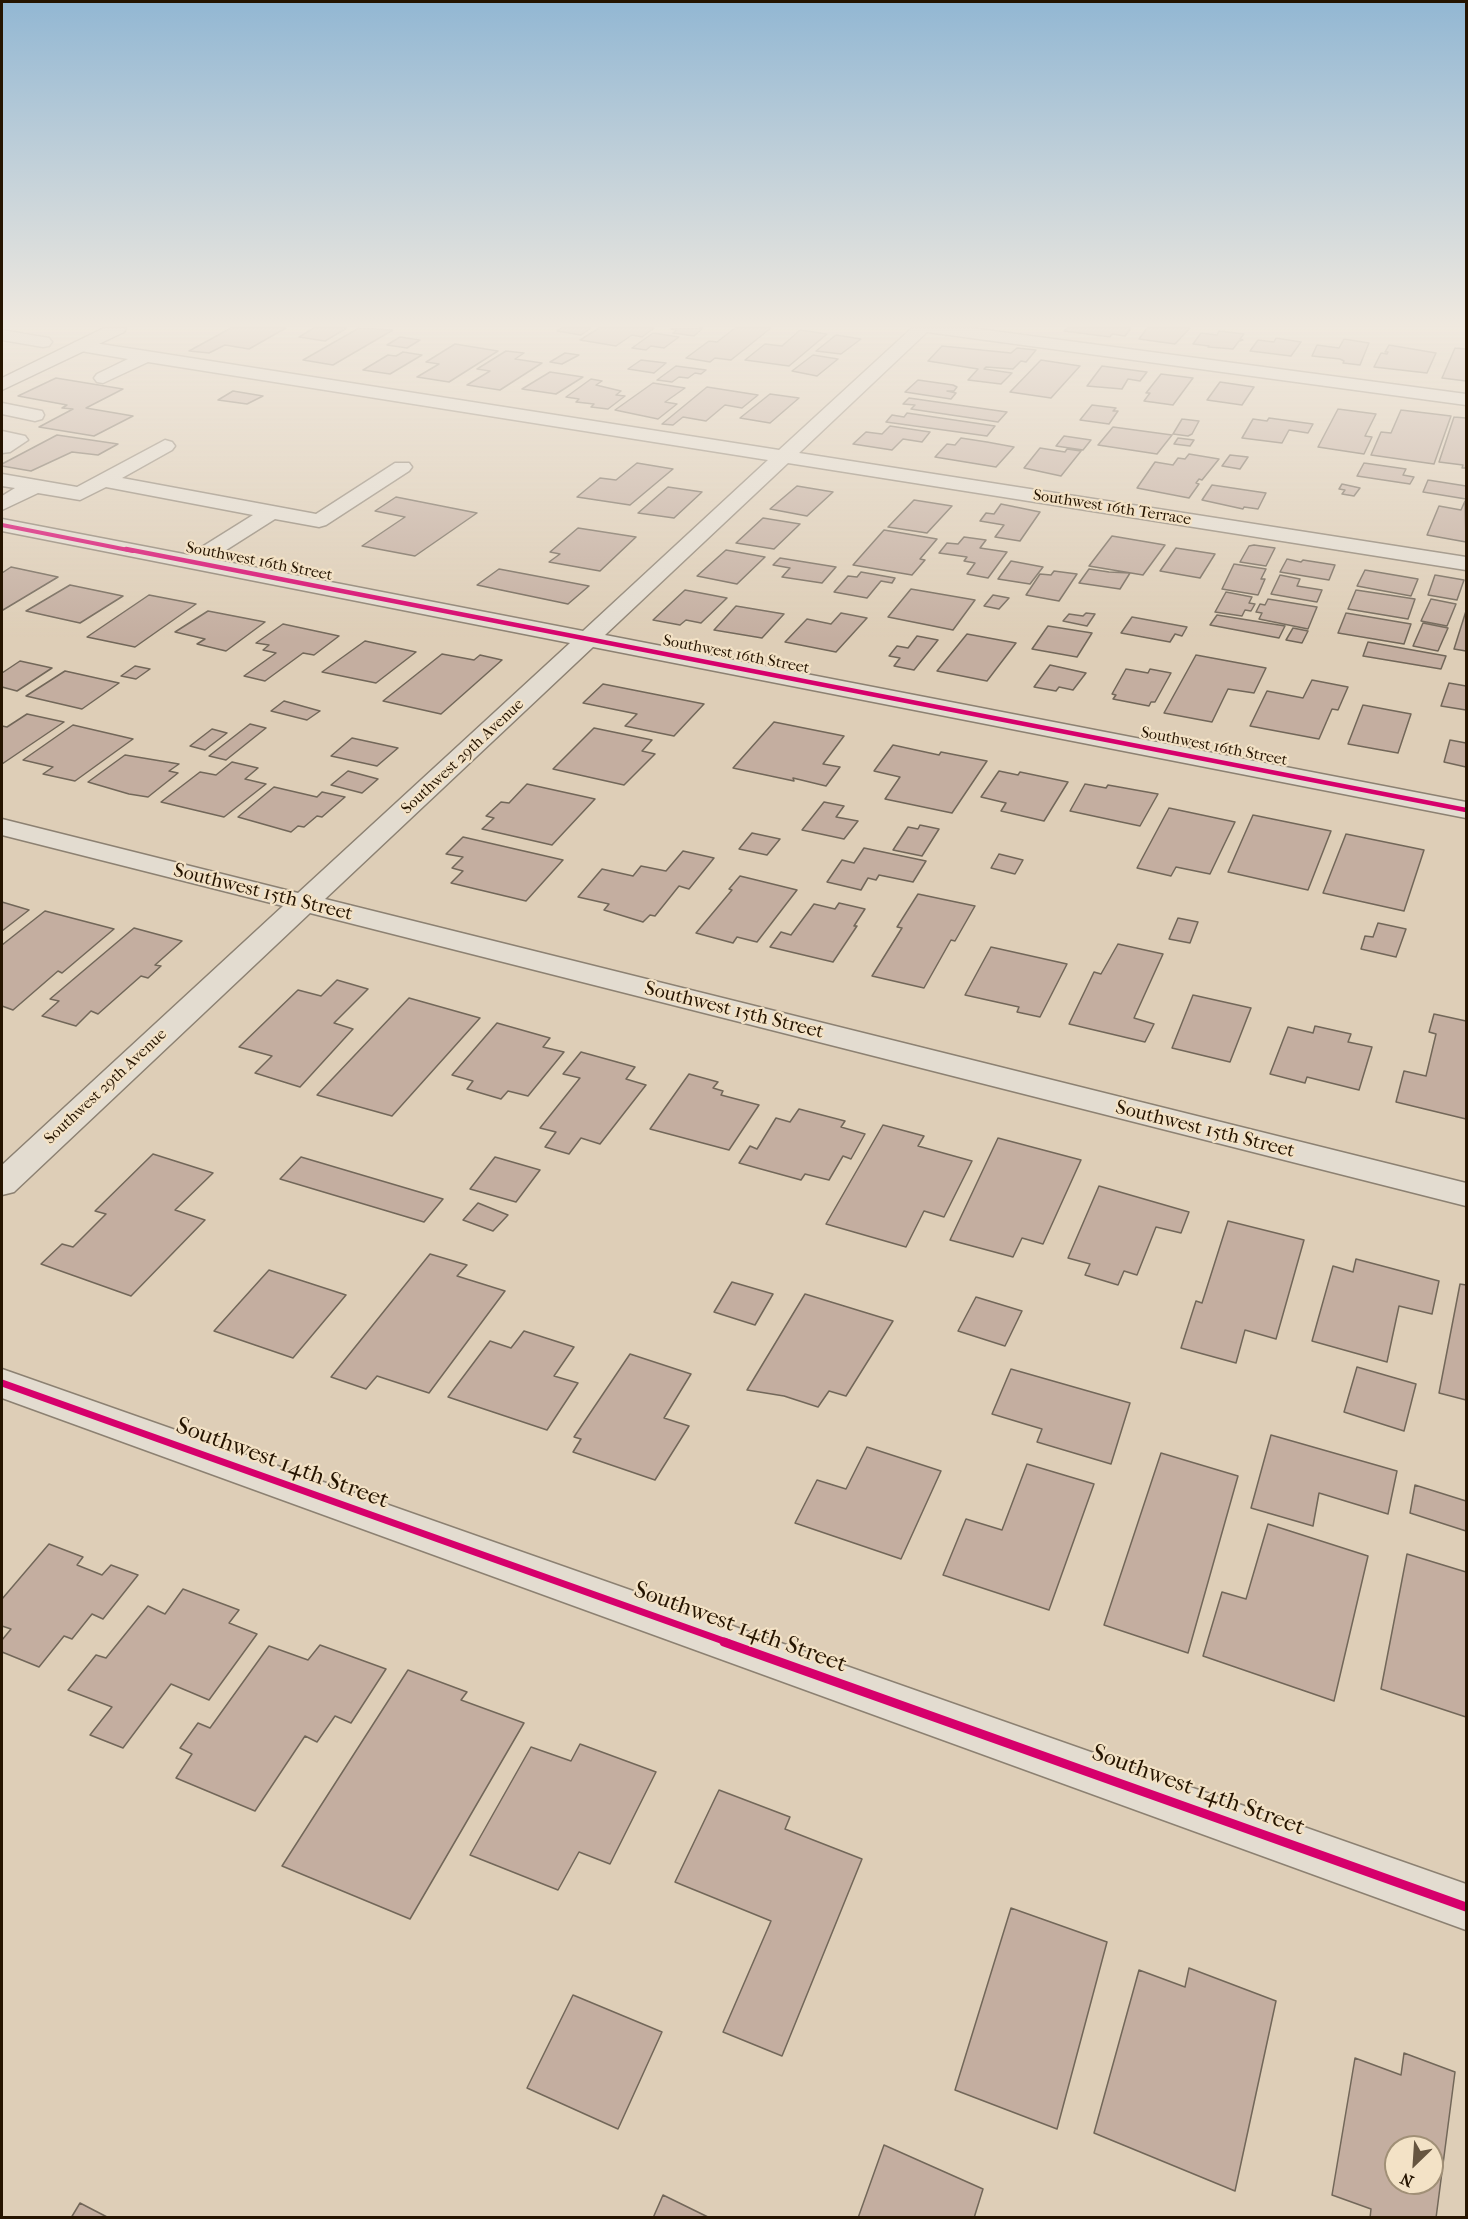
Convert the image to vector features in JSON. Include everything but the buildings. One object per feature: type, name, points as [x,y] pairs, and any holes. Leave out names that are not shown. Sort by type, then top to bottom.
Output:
[{"type":"street","name":"Southwest 16th Terrace","points":[[627,432],[1467,564]]},
{"type":"street","name":"Southwest 29th Avenue","points":[[2,1184],[810,432]]},
{"type":"street","points":[[2,480],[80,494],[165,446]]},
{"type":"street","points":[[104,481],[319,521],[402,467]]},
{"type":"street","points":[[3,502],[35,486]]},
{"type":"street","points":[[193,562],[272,512]]},
{"type":"street","name":"Southwest 16th Street","points":[[2,525],[1467,810]]},
{"type":"street","name":"Southwest 15th Street","points":[[2,827],[1467,1195]]},
{"type":"street","name":"Southwest 14th Street","points":[[2,1383],[1467,1907]]},
{"type":"cycle path","points":[[2,525],[1466,810]]},
{"type":"cycle path","points":[[2,1383],[1466,1907]]}]
